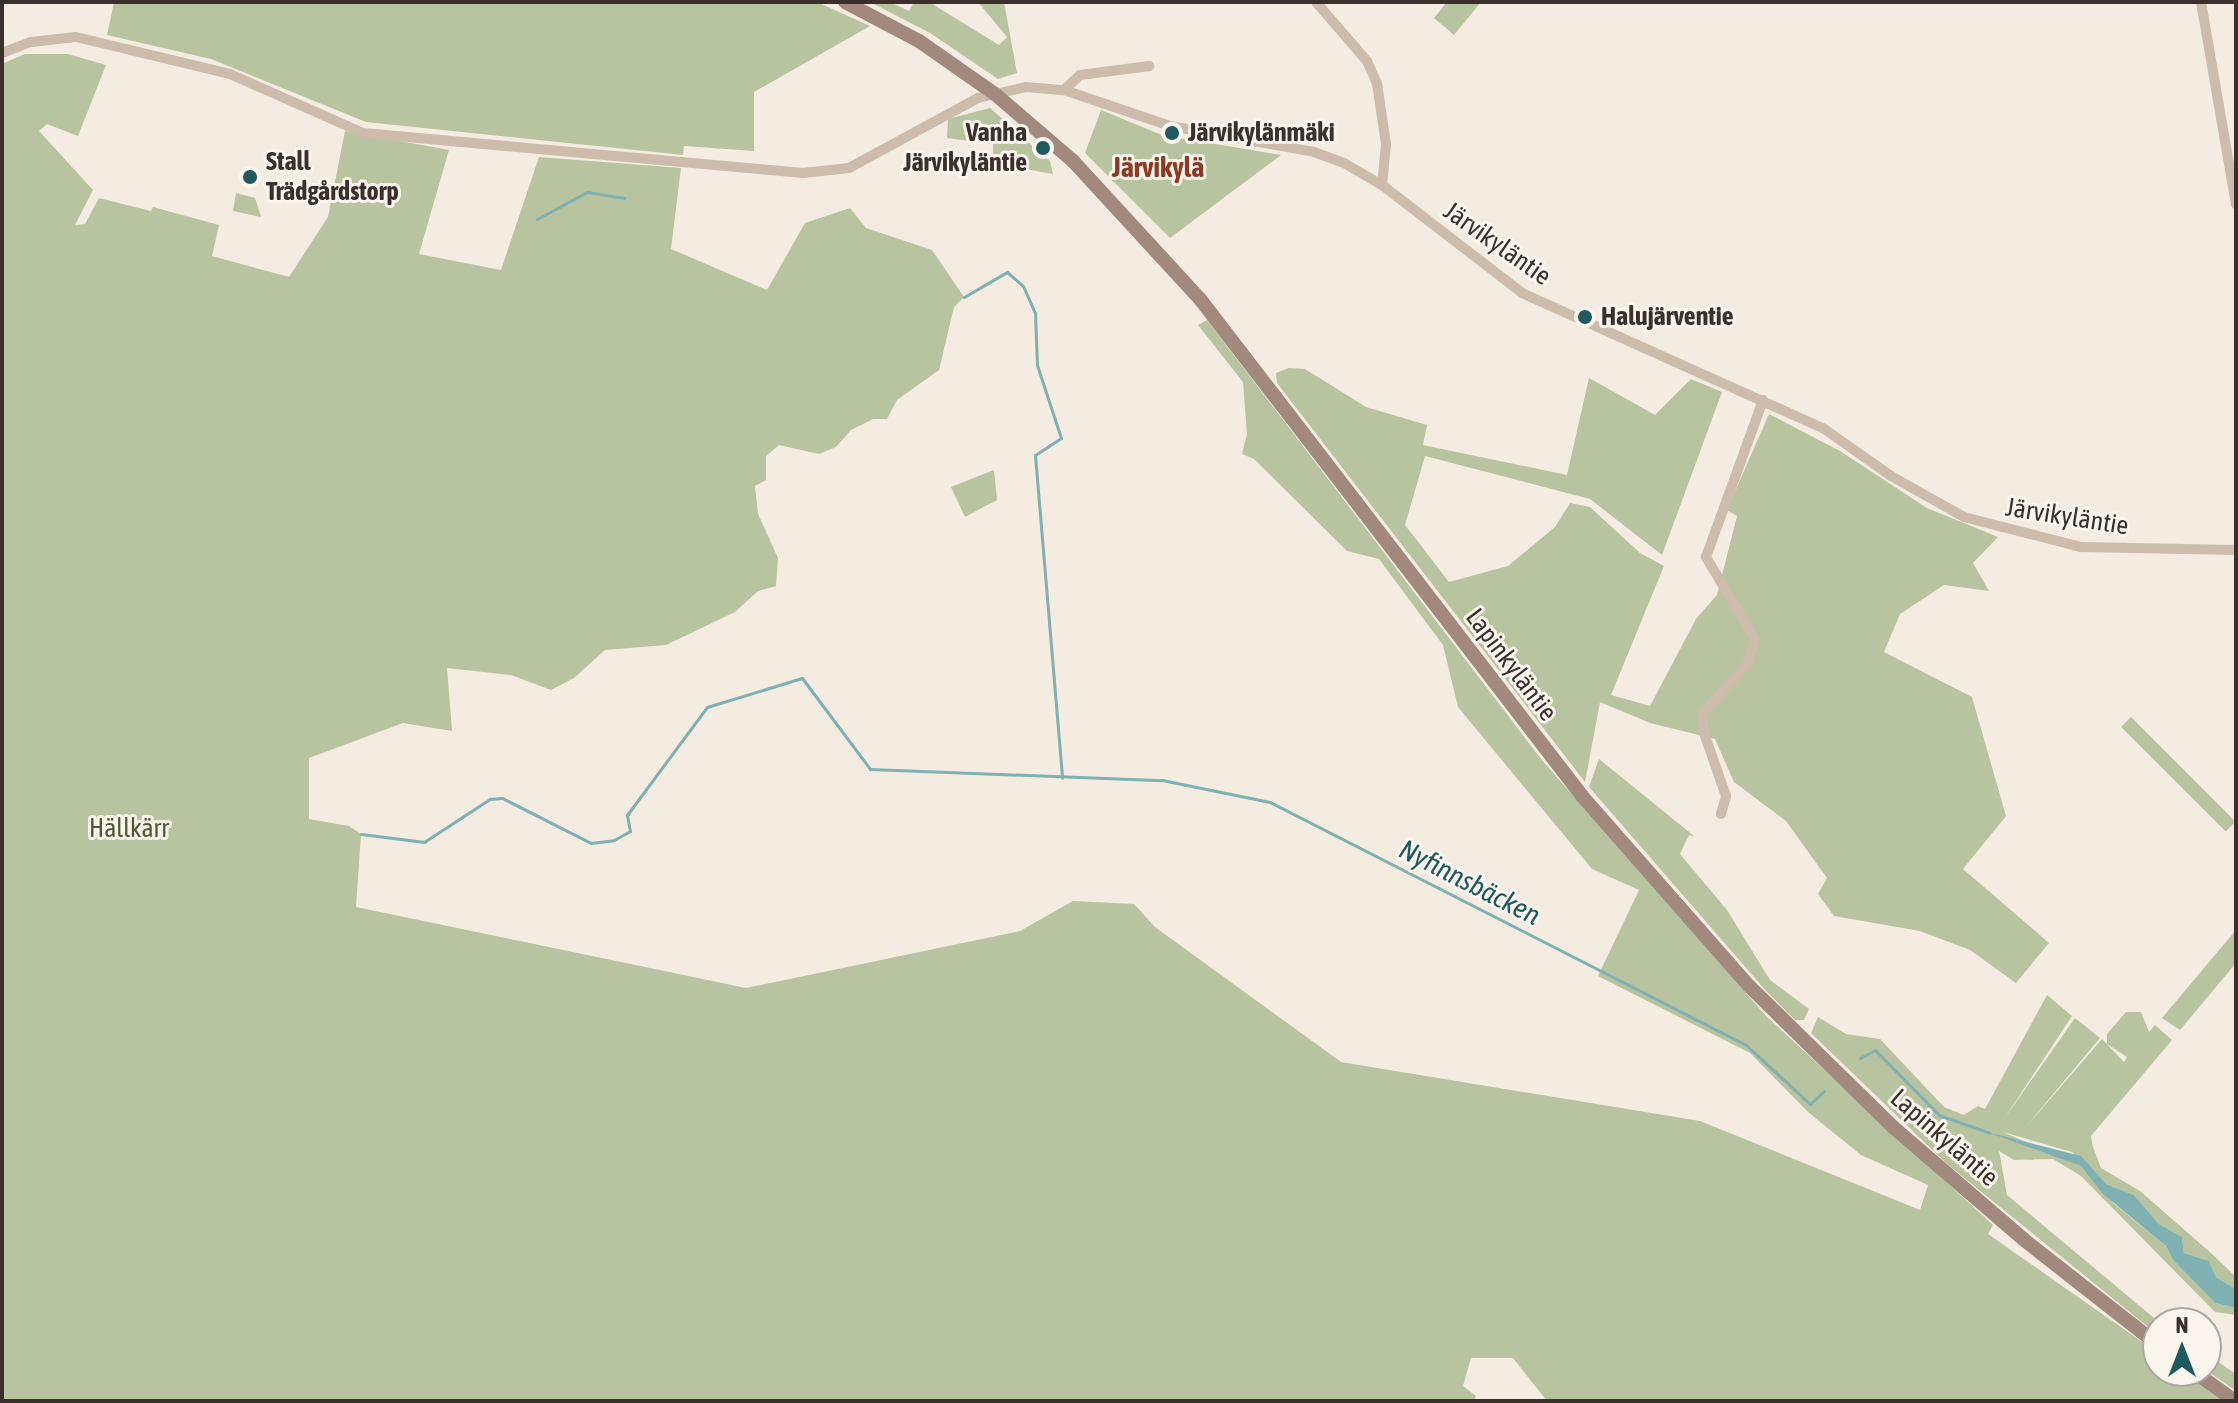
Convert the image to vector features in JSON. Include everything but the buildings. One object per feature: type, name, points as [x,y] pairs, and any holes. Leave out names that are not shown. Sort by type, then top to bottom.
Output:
[{"type":"main road","name":"Lapinkyläntie","points":[[845,2],[919,41],[995,94],[1073,161],[1200,299],[1582,796],[1749,986],[1914,1145],[2142,1332]]},
{"type":"main road","points":[[2215,1387],[2235,1401]]},
{"type":"street","points":[[1316,2],[1367,61],[1377,83],[1386,145],[1382,185]]},
{"type":"street","points":[[2201,2],[2236,205]]},
{"type":"street","points":[[2,53],[31,42],[76,37],[230,74],[363,133],[803,173],[849,168],[959,107],[995,94]]},
{"type":"street","points":[[1064,90],[1080,75],[1149,66]]},
{"type":"street","name":"Järvikyläntie","points":[[995,94],[1026,87],[1064,90],[1170,126],[1314,152],[1382,185],[1522,293],[1823,428],[1928,499],[1998,529],[2102,549],[2236,550]]},
{"type":"street","points":[[1721,814],[1726,796],[1703,730],[1703,713],[1747,664],[1755,639],[1706,557],[1763,400]]},
{"type":"green space","points":[[114,2],[817,2],[870,26],[754,92],[754,151],[684,146],[683,155],[366,122],[211,59],[107,35]]},
{"type":"green space","points":[[870,2],[890,2],[909,11],[914,2],[929,2],[999,45],[1007,37],[978,2],[1004,2],[1017,73],[998,79],[930,33]]},
{"type":"green space","points":[[1447,2],[1481,2],[1454,35],[1434,18]]},
{"type":"green space","name":"Hällkärr","points":[[25,54],[68,54],[106,65],[78,136],[47,124],[39,131],[93,190],[75,225],[85,224],[99,198],[151,211],[153,207],[219,225],[212,256],[289,277],[328,217],[345,131],[449,150],[419,254],[501,270],[539,157],[681,168],[671,249],[767,290],[805,223],[850,208],[866,228],[932,250],[964,297],[954,307],[939,370],[897,400],[887,419],[873,419],[851,430],[836,447],[819,454],[779,445],[766,456],[766,480],[755,486],[758,514],[778,558],[776,586],[758,591],[735,612],[666,645],[605,650],[574,678],[551,690],[511,675],[447,668],[452,731],[403,723],[309,758],[309,819],[349,826],[361,834],[356,907],[746,988],[1020,931],[1073,901],[1134,904],[1155,927],[1341,1062],[1700,1121],[1920,1210],[1928,1185],[1861,1155],[1808,1112],[1750,1053],[1598,976],[1639,890],[1592,869],[1458,707],[1443,645],[1379,559],[1347,551],[1254,459],[1242,454],[1247,434],[1243,382],[1198,325],[1207,320],[1541,759],[1765,1015],[1993,1225],[1988,1234],[2142,1342],[2142,1387],[2207,1387],[2227,1401],[1547,1401],[1513,1358],[1471,1358],[1463,1386],[1476,1396],[1473,1401],[2,1401],[2,64]]},
{"type":"green space","points":[[990,108],[1050,161],[1053,174],[993,163],[993,144],[947,138],[948,119]]},
{"type":"green space","points":[[1101,110],[1162,135],[1281,155],[1170,238],[1085,153]]},
{"type":"green space","points":[[236,193],[255,198],[261,217],[233,211]]},
{"type":"green space","points":[[1289,368],[1305,369],[1366,407],[1427,425],[1423,445],[1567,475],[1589,378],[1655,415],[1691,379],[1722,392],[1662,555],[1590,499],[1425,456],[1405,525],[1449,582],[1508,566],[1555,527],[1570,503],[1590,507],[1640,553],[1664,566],[1611,695],[1650,706],[1696,619],[1717,595],[1737,516],[1727,510],[1769,414],[1840,451],[1927,508],[1998,537],[1973,563],[1989,591],[1944,585],[1900,614],[1884,652],[1972,697],[2006,816],[1963,869],[2049,943],[2016,983],[1970,950],[1920,931],[1834,916],[1818,894],[1827,878],[1786,821],[1734,782],[1715,739],[1650,723],[1600,702],[1585,782],[1277,383],[1276,373]]},
{"type":"green space","points":[[994,470],[997,500],[965,517],[951,487]]},
{"type":"green space","points":[[2131,717],[2236,822],[2226,832],[2121,727]]},
{"type":"green space","points":[[1599,759],[1694,836],[1689,835],[1680,854],[1727,910],[1770,980],[1809,1009],[1804,1020],[1795,1020],[1767,992],[1589,787]]},
{"type":"green space","points":[[2236,930],[2236,963],[2180,1030],[2162,1018]]},
{"type":"green space","points":[[2047,995],[2072,1016],[2004,1119],[2075,1018],[2100,1038],[2025,1128],[2102,1039],[2124,1062],[2127,1057],[2107,1044],[2107,1034],[2126,1012],[2141,1012],[2149,1032],[2155,1025],[2172,1040],[2091,1136],[2093,1147],[2101,1168],[2140,1191],[2211,1253],[2236,1277],[2236,1289],[2216,1277],[2209,1261],[2184,1253],[2182,1237],[2159,1224],[2134,1195],[2106,1184],[2072,1152],[2003,1132],[2081,1166],[2113,1203],[2166,1246],[2173,1260],[2215,1303],[2236,1308],[2236,1315],[2222,1313],[2222,1307],[2210,1307],[2081,1176],[2053,1159],[2014,1160],[1999,1151],[2007,1195],[2142,1308],[2142,1322],[1947,1164],[1811,1033],[1818,1017],[1846,1034],[1880,1039],[1944,1107],[1964,1115],[1978,1106],[1985,1109]]},
{"type":"green space","points":[[2222,1365],[2236,1374],[2236,1391],[2222,1381]]},
{"type":"water","points":[[1987,1132],[2081,1156],[2106,1184],[2134,1195],[2159,1224],[2182,1237],[2184,1253],[2209,1261],[2216,1277],[2236,1289],[2236,1308],[2215,1303],[2173,1260],[2166,1246],[2103,1194],[2081,1166]]},
{"type":"waterway","points":[[537,219],[587,192],[625,198]]},
{"type":"waterway","name":"Nyfinnsbäcken","points":[[964,297],[1007,272],[1023,286],[1035,313],[1037,365],[1061,438],[1035,455],[1062,778]]},
{"type":"waterway","name":"Nyfinnsbäcken","points":[[361,834],[424,842],[490,799],[502,798],[591,843],[614,840],[630,831],[627,815],[707,707],[802,678],[870,769],[1162,780],[1270,802],[1746,1045],[1810,1104],[1824,1091]]},
{"type":"waterway","name":"Nyfinnsbäcken","points":[[1860,1058],[1875,1050],[1939,1115],[1990,1133]]},
{"type":"place","name":"Järvikylänmäki","points":[[1172,133]]},
{"type":"place","name":"Vanha Järvikyläntie","points":[[1043,148]]},
{"type":"place","name":"Stall Trädgårdstorp","points":[[250,177]]},
{"type":"place","name":"Halujärventie","points":[[1585,317]]},
{"type":"district","name":"Järvikylä","points":[[1158,167]]}]
